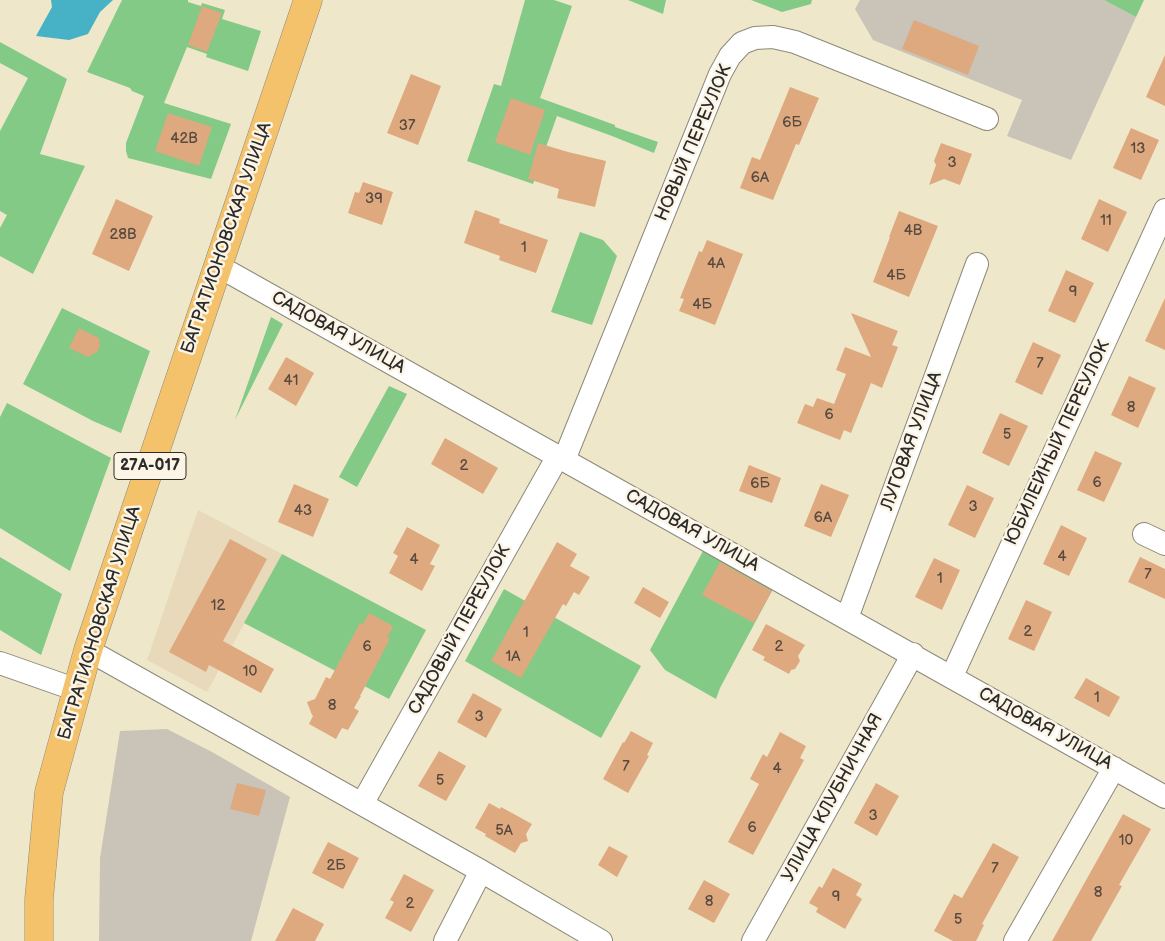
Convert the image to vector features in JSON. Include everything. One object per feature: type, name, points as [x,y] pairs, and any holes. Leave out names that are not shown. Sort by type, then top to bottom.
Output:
[{"type":"main road","name":"БАГРАТИОНОВСКАЯ УЛИЦА","points":[[39,941],[39,899],[49,792],[88,650],[308,0]]},
{"type":"street","name":"НОВЫЙ ПЕРЕУЛОК","points":[[561,458],[720,74],[730,56],[742,43],[755,38],[773,37],[795,42],[987,119]]},
{"type":"street","name":"ЮБИЛЕЙНЫЙ ПЕРЕУЛОК","points":[[952,676],[1165,210]]},
{"type":"street","name":"ЛУГОВАЯ УЛИЦА","points":[[848,618],[977,264]]},
{"type":"street","name":"САДОВАЯ УЛИЦА","points":[[218,266],[1165,797]]},
{"type":"street","name":"САДОВЫЙ ПЕРЕУЛОК","points":[[362,804],[561,458]]},
{"type":"street","points":[[1144,534],[1165,544]]},
{"type":"street","points":[[88,650],[482,871],[601,941]]},
{"type":"street","name":"УЛИЦА КЛУБНИЧНАЯ","points":[[753,941],[913,654]]},
{"type":"street","points":[[0,662],[77,690]]},
{"type":"street","points":[[1015,941],[1114,768]]},
{"type":"street","points":[[445,941],[482,871]]},
{"type":"shaded area","points":[[860,0],[1104,0],[1136,17],[1071,160],[1007,136],[1022,100],[873,40],[855,9]]},
{"type":"shaded area","points":[[198,510],[282,554],[207,692],[147,660]]},
{"type":"shaded area","points":[[167,729],[212,752],[290,797],[251,941],[99,941],[100,858],[120,731]]},
{"type":"green space","points":[[122,0],[188,0],[188,2],[201,6],[202,3],[225,10],[222,19],[261,31],[248,71],[206,57],[207,54],[187,47],[164,103],[231,124],[211,179],[128,158],[126,143],[144,96],[132,91],[130,88],[87,72]]},
{"type":"green space","points":[[525,0],[554,0],[572,6],[540,98],[658,142],[654,153],[557,116],[533,184],[467,161],[494,84],[501,86]]},
{"type":"green space","points":[[628,0],[666,0],[663,14]]},
{"type":"green space","points":[[751,0],[812,0],[811,4],[782,12]]},
{"type":"green space","points":[[1104,0],[1144,0],[1136,17]]},
{"type":"green space","points":[[0,42],[67,79],[40,154],[85,166],[33,274],[0,256],[0,228],[7,215],[0,211],[0,131],[28,78],[0,63]]},
{"type":"green space","points":[[580,232],[603,240],[617,256],[592,325],[551,312]]},
{"type":"green space","points":[[62,308],[150,351],[121,433],[93,421],[23,384]]},
{"type":"green space","points":[[271,317],[283,324],[235,420]]},
{"type":"green space","points":[[389,386],[407,394],[357,487],[339,477]]},
{"type":"green space","points":[[7,403],[111,458],[70,571],[0,528],[0,417]]},
{"type":"green space","points":[[703,551],[773,589],[720,688],[716,699],[665,670],[650,650]]},
{"type":"green space","points":[[282,554],[426,630],[389,699],[244,623]]},
{"type":"green space","points":[[0,557],[62,594],[41,655],[0,630]]},
{"type":"green space","points":[[504,589],[641,666],[601,738],[465,661]]},
{"type":"water","points":[[51,0],[113,0],[100,12],[88,34],[69,40],[36,36],[52,7]]},
{"type":"building","points":[[202,6],[222,13],[207,52],[188,45]]},
{"type":"building","points":[[914,20],[979,46],[968,75],[902,49]]},
{"type":"building","points":[[1165,55],[1165,106],[1146,97]]},
{"type":"building","points":[[411,74],[441,86],[418,145],[387,133]]},
{"type":"building","points":[[790,87],[819,98],[799,145],[796,144],[773,200],[740,188],[752,157],[760,160]]},
{"type":"building","points":[[511,98],[545,110],[530,155],[495,142]]},
{"type":"building","points":[[168,113],[212,127],[199,166],[155,151]]},
{"type":"building","points":[[1131,128],[1159,140],[1141,180],[1113,168]]},
{"type":"building","points":[[538,143],[606,161],[595,207],[557,198],[559,189],[528,179]]},
{"type":"building","points":[[941,143],[972,154],[960,185],[944,179],[929,185],[936,165],[934,161]]},
{"type":"building","points":[[363,182],[393,192],[382,225],[348,213],[355,192],[359,193]]},
{"type":"building","points":[[116,199],[153,216],[129,271],[92,254]]},
{"type":"building","points":[[1099,199],[1127,212],[1108,252],[1081,239]]},
{"type":"building","points":[[475,210],[500,219],[499,223],[548,240],[536,273],[499,260],[500,256],[464,243]]},
{"type":"building","points":[[899,211],[938,226],[909,297],[873,282]]},
{"type":"building","points":[[707,240],[743,254],[715,325],[679,311],[684,299],[680,298],[699,251],[702,252]]},
{"type":"building","points":[[1066,270],[1094,283],[1075,323],[1048,311]]},
{"type":"building","points":[[1165,298],[1165,350],[1145,341]]},
{"type":"building","points":[[851,313],[898,331],[892,345],[898,347],[882,388],[871,383],[851,433],[844,430],[840,440],[797,423],[805,404],[813,407],[817,398],[834,404],[846,374],[836,370],[845,347],[871,357]]},
{"type":"building","points":[[79,328],[99,338],[100,346],[97,352],[88,357],[69,348]]},
{"type":"building","points":[[1033,342],[1061,355],[1042,395],[1015,382]]},
{"type":"building","points":[[286,357],[314,373],[296,406],[268,389]]},
{"type":"building","points":[[1129,376],[1156,388],[1138,428],[1111,415]]},
{"type":"building","points":[[1000,413],[1028,426],[1009,466],[982,453]]},
{"type":"building","points":[[445,438],[498,468],[483,494],[431,464]]},
{"type":"building","points":[[1095,451],[1122,463],[1104,502],[1077,490]]},
{"type":"building","points":[[749,465],[781,478],[772,503],[739,491]]},
{"type":"building","points":[[294,484],[329,499],[313,537],[278,522]]},
{"type":"building","points":[[821,484],[849,495],[831,537],[804,526]]},
{"type":"building","points":[[967,485],[994,498],[975,538],[948,525]]},
{"type":"building","points":[[1061,525],[1087,538],[1069,576],[1043,564]]},
{"type":"building","points":[[407,527],[440,545],[430,564],[435,566],[422,591],[389,573],[398,556],[393,553]]},
{"type":"building","points":[[230,539],[267,559],[223,641],[274,669],[261,693],[209,665],[206,672],[169,652]]},
{"type":"building","points":[[557,542],[577,554],[570,566],[590,577],[579,595],[574,592],[566,606],[563,604],[521,678],[491,661]]},
{"type":"building","points":[[1140,557],[1165,569],[1165,599],[1128,582]]},
{"type":"building","points":[[934,558],[960,570],[942,610],[915,597]]},
{"type":"building","points":[[720,562],[772,591],[754,623],[702,595]]},
{"type":"building","points":[[643,587],[669,602],[660,618],[634,603]]},
{"type":"building","points":[[1026,600],[1052,612],[1034,651],[1008,639]]},
{"type":"building","points":[[369,613],[393,626],[387,638],[390,639],[354,708],[359,711],[348,730],[342,728],[336,739],[309,724],[313,716],[307,702],[315,699],[326,677],[330,679],[360,623],[363,624]]},
{"type":"building","points":[[766,624],[805,645],[798,656],[800,661],[789,674],[763,660],[765,657],[752,650]]},
{"type":"building","points":[[1086,678],[1120,697],[1109,717],[1074,698]]},
{"type":"building","points":[[473,693],[502,709],[486,738],[457,722]]},
{"type":"building","points":[[631,731],[653,743],[647,755],[649,756],[628,793],[603,779]]},
{"type":"building","points":[[780,732],[806,746],[800,758],[804,760],[753,855],[728,842],[759,784],[750,779],[763,754],[767,757]]},
{"type":"building","points":[[439,751],[466,766],[446,801],[418,786]]},
{"type":"building","points":[[237,783],[266,790],[259,816],[230,809]]},
{"type":"building","points":[[876,783],[899,796],[877,836],[854,823]]},
{"type":"building","points":[[489,803],[500,809],[501,807],[532,824],[526,834],[528,841],[521,843],[515,853],[475,828]]},
{"type":"building","points":[[1123,814],[1151,829],[1119,885],[1122,886],[1091,941],[1052,941]]},
{"type":"building","points":[[328,842],[359,858],[343,889],[312,873]]},
{"type":"building","points":[[993,843],[1019,857],[982,924],[984,925],[976,941],[953,941],[934,931],[954,894],[962,898]]},
{"type":"building","points":[[609,846],[628,856],[617,877],[598,865]]},
{"type":"building","points":[[833,868],[862,884],[856,895],[862,899],[845,929],[816,912],[818,908],[809,903],[819,886],[822,888]]},
{"type":"building","points":[[404,874],[434,890],[411,932],[385,918],[394,902],[390,900]]},
{"type":"building","points":[[704,880],[730,894],[714,923],[688,909]]},
{"type":"building","points":[[293,908],[324,924],[315,941],[275,941]]}]
